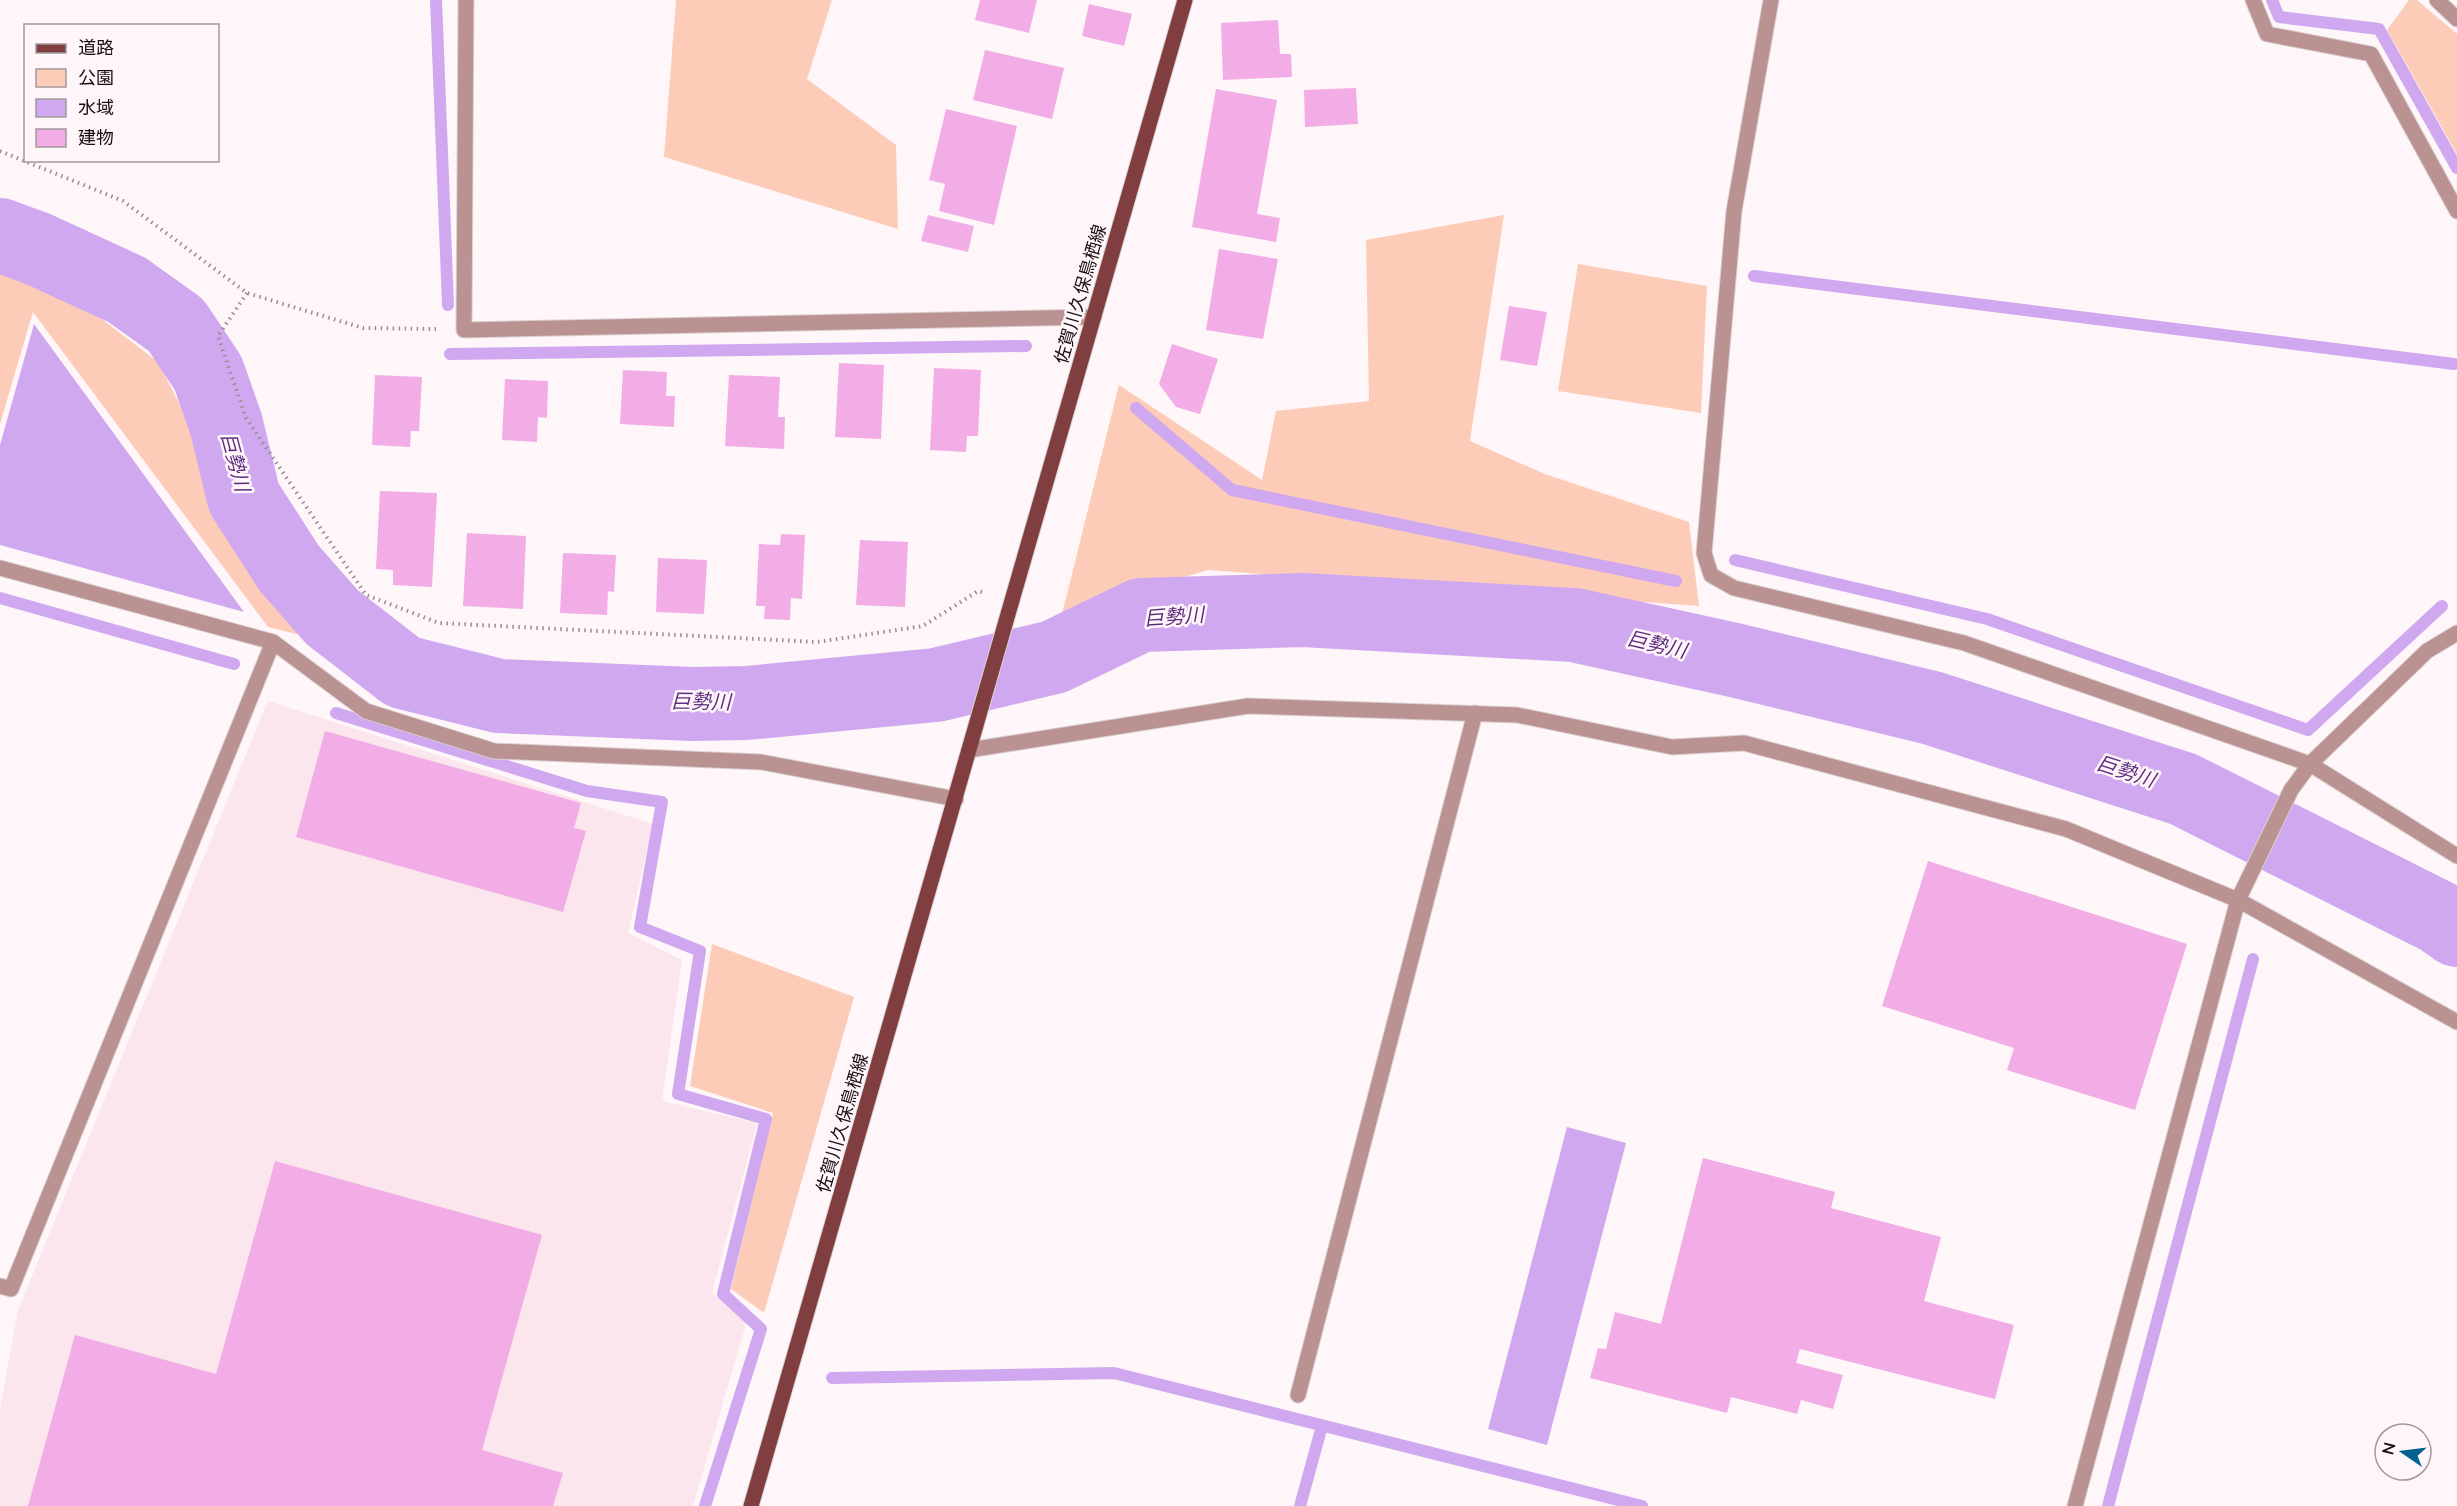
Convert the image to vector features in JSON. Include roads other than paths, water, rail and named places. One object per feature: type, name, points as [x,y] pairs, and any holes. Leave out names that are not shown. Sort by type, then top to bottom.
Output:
[{"type":"main road","name":"佐賀川久保鳥栖線","points":[[751,1506],[1185,0]]},
{"type":"street","points":[[466,0],[464,330],[1094,317]]},
{"type":"street","points":[[1771,0],[1734,211],[1704,553],[1710,575],[1734,588],[1964,643],[2310,765],[2457,856]]},
{"type":"street","points":[[2253,0],[2267,34],[2371,54],[2457,211]]},
{"type":"street","points":[[2438,0],[2457,19]]},
{"type":"street","points":[[0,568],[273,642],[366,711],[494,751],[761,762],[956,799]]},
{"type":"street","points":[[2075,1506],[2238,900],[2291,790],[2310,765],[2427,651],[2457,633]]},
{"type":"street","points":[[0,1286],[11,1289],[273,642]]},
{"type":"street","points":[[969,750],[1248,706],[1517,715],[1672,747],[1744,743],[2066,829],[2238,900],[2457,1022]]},
{"type":"street","points":[[1298,1395],[1475,713]]},
{"type":"water","points":[[34,324],[244,612],[0,545],[0,445]]},
{"type":"water","points":[[1567,1127],[1626,1143],[1547,1445],[1488,1429]]},
{"type":"waterway","points":[[436,0],[448,305]]},
{"type":"waterway","points":[[2272,0],[2279,17],[2379,29],[2457,168]]},
{"type":"waterway","name":"巨勢川","points":[[0,235],[38,249],[127,290],[176,325],[208,373],[226,424],[244,498],[289,568],[332,617],[403,672],[499,696],[692,704],[746,703],[936,685],[1054,657],[1141,615],[1303,610],[1574,625],[1734,660],[1932,708],[2183,789],[2440,918],[2457,930]]},
{"type":"waterway","points":[[1754,276],[2454,364]]},
{"type":"waterway","points":[[450,354],[1026,346]]},
{"type":"waterway","points":[[1136,408],[1232,490],[1676,581]]},
{"type":"waterway","points":[[1735,560],[1987,619],[2308,730],[2442,606]]},
{"type":"waterway","points":[[0,598],[234,664]]},
{"type":"waterway","points":[[336,713],[587,791],[662,802],[640,927],[700,951],[678,1094],[766,1119],[723,1294],[761,1329],[705,1506]]},
{"type":"waterway","points":[[2108,1506],[2253,959]]},
{"type":"waterway","points":[[832,1378],[1114,1373],[1642,1506]]},
{"type":"waterway","points":[[1300,1506],[1322,1426]]}]
